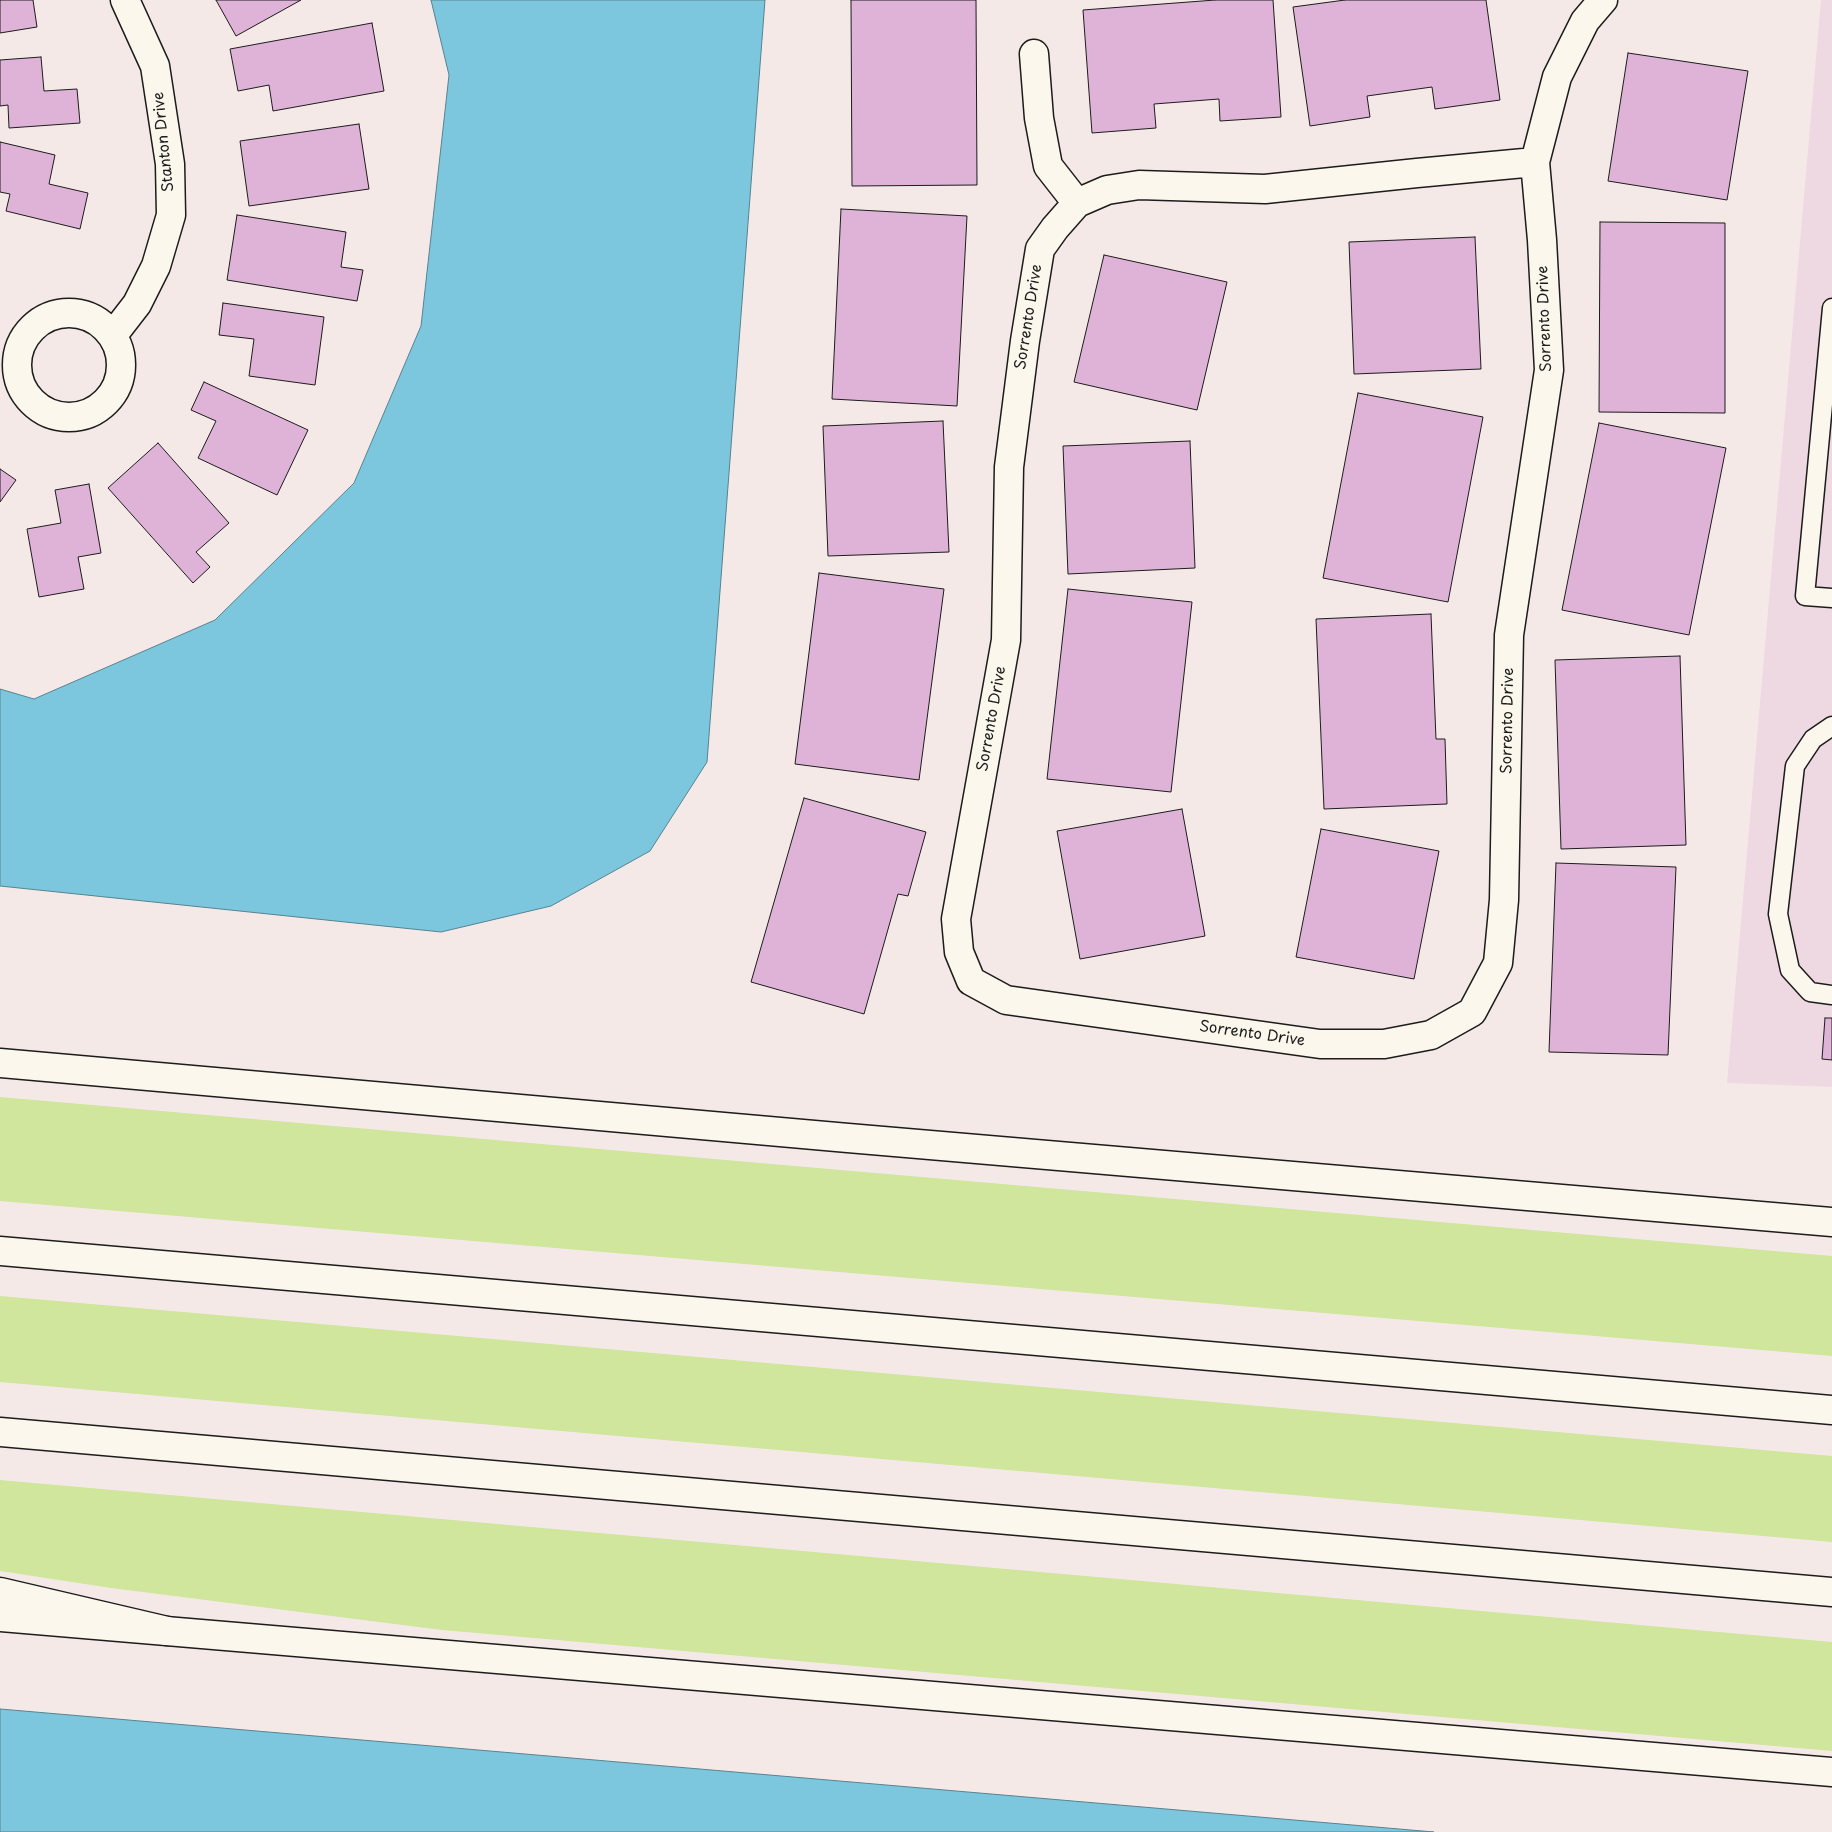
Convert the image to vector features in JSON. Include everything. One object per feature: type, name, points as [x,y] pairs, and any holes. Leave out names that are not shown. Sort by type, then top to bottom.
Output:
[{"type":"main road","name":"Stanton Drive","points":[[113,335],[137,304],[156,266],[171,215],[170,164],[155,66],[125,0]]},
{"type":"main road","name":"Sorrento Drive","points":[[1535,162],[1416,172],[1265,189],[1139,185],[1107,190],[1077,204],[1055,228],[1040,250],[1025,341],[1009,467],[1006,640],[956,918],[959,952],[972,981],[1006,1000],[1320,1044],[1384,1044],[1431,1035],[1472,1012],[1498,962],[1504,900],[1509,635],[1549,370],[1542,240],[1535,162],[1557,77],[1585,21],[1602,0]]},
{"type":"main road","points":[[1034,54],[1039,118],[1048,166],[1077,204]]},
{"type":"main road","points":[[0,1063],[858,1139],[1832,1222]]},
{"type":"main road","points":[[1797,1218],[1832,1212]]},
{"type":"main road","points":[[0,1251],[1832,1410]]},
{"type":"main road","points":[[0,1432],[1832,1592]]},
{"type":"main road","points":[[0,1592],[167,1631]]},
{"type":"main road","points":[[0,1617],[1832,1772]]},
{"type":"lane","points":[[1832,308],[1805,596],[1832,598]]},
{"type":"lane","points":[[1832,726],[1814,739],[1795,766],[1778,914],[1790,970],[1810,992],[1832,995]]},
{"type":"shaded area","points":[[1821,0],[1832,0],[1832,1087],[1727,1083]]},
{"type":"green space","points":[[0,1097],[1832,1256],[1832,1356],[0,1201]]},
{"type":"green space","points":[[0,1296],[1832,1456],[1832,1542],[0,1382]]},
{"type":"green space","points":[[0,1480],[1832,1642],[1832,1751],[442,1630],[111,1588],[0,1571]]},
{"type":"water","points":[[431,0],[765,0],[707,762],[650,851],[551,906],[441,932],[0,886],[0,689],[34,699],[215,620],[354,483],[421,326],[449,75]]},
{"type":"water","points":[[0,1709],[1434,1832],[0,1832]]},
{"type":"building","points":[[0,0],[33,0],[37,27],[0,33]]},
{"type":"building","points":[[216,0],[301,0],[236,36]]},
{"type":"building","points":[[851,0],[976,0],[977,185],[852,186]]},
{"type":"building","points":[[1215,0],[1273,0],[1281,117],[1220,121],[1219,99],[1154,104],[1156,128],[1092,133],[1083,10]]},
{"type":"building","points":[[1345,0],[1486,0],[1500,100],[1435,109],[1432,87],[1367,96],[1370,117],[1310,126],[1293,7]]},
{"type":"building","points":[[372,23],[384,91],[273,111],[269,85],[238,91],[230,49]]},
{"type":"building","points":[[1628,53],[1748,71],[1727,200],[1608,181]]},
{"type":"building","points":[[41,57],[44,91],[77,89],[80,123],[9,128],[8,105],[0,106],[0,60]]},
{"type":"building","points":[[359,124],[369,189],[249,206],[240,141]]},
{"type":"building","points":[[0,142],[55,155],[49,184],[88,193],[80,229],[6,211],[10,194],[0,192]]},
{"type":"building","points":[[841,209],[967,216],[957,406],[832,399]]},
{"type":"building","points":[[237,215],[346,232],[341,267],[363,270],[357,301],[227,280]]},
{"type":"building","points":[[1600,222],[1725,223],[1725,413],[1599,412]]},
{"type":"building","points":[[1475,237],[1481,369],[1354,374],[1349,242]]},
{"type":"building","points":[[1104,255],[1227,282],[1197,410],[1074,382]]},
{"type":"building","points":[[223,303],[324,317],[315,385],[249,376],[254,339],[219,335]]},
{"type":"building","points":[[204,382],[308,430],[277,495],[198,458],[216,421],[191,410]]},
{"type":"building","points":[[1358,393],[1483,417],[1448,602],[1323,578]]},
{"type":"building","points":[[943,421],[949,552],[828,556],[823,426]]},
{"type":"building","points":[[1599,423],[1726,448],[1689,635],[1562,610]]},
{"type":"building","points":[[1190,441],[1195,568],[1068,574],[1063,446]]},
{"type":"building","points":[[158,443],[229,523],[196,552],[210,567],[193,583],[108,488]]},
{"type":"building","points":[[0,469],[16,480],[0,502]]},
{"type":"building","points":[[89,484],[101,553],[78,557],[84,589],[39,597],[27,529],[61,523],[55,490]]},
{"type":"building","points":[[819,573],[944,589],[919,780],[795,764]]},
{"type":"building","points":[[1068,589],[1192,602],[1171,792],[1047,779]]},
{"type":"building","points":[[1431,614],[1436,739],[1445,739],[1447,804],[1324,809],[1316,619]]},
{"type":"building","points":[[1680,656],[1686,845],[1561,849],[1555,660]]},
{"type":"building","points":[[804,798],[926,832],[908,896],[898,894],[864,1014],[751,982]]},
{"type":"building","points":[[1182,809],[1205,936],[1080,959],[1057,831]]},
{"type":"building","points":[[1321,829],[1439,851],[1414,979],[1296,957]]},
{"type":"building","points":[[1556,863],[1676,867],[1668,1055],[1549,1052]]},
{"type":"building","points":[[1825,1018],[1832,1018],[1832,1060],[1822,1059]]}]
